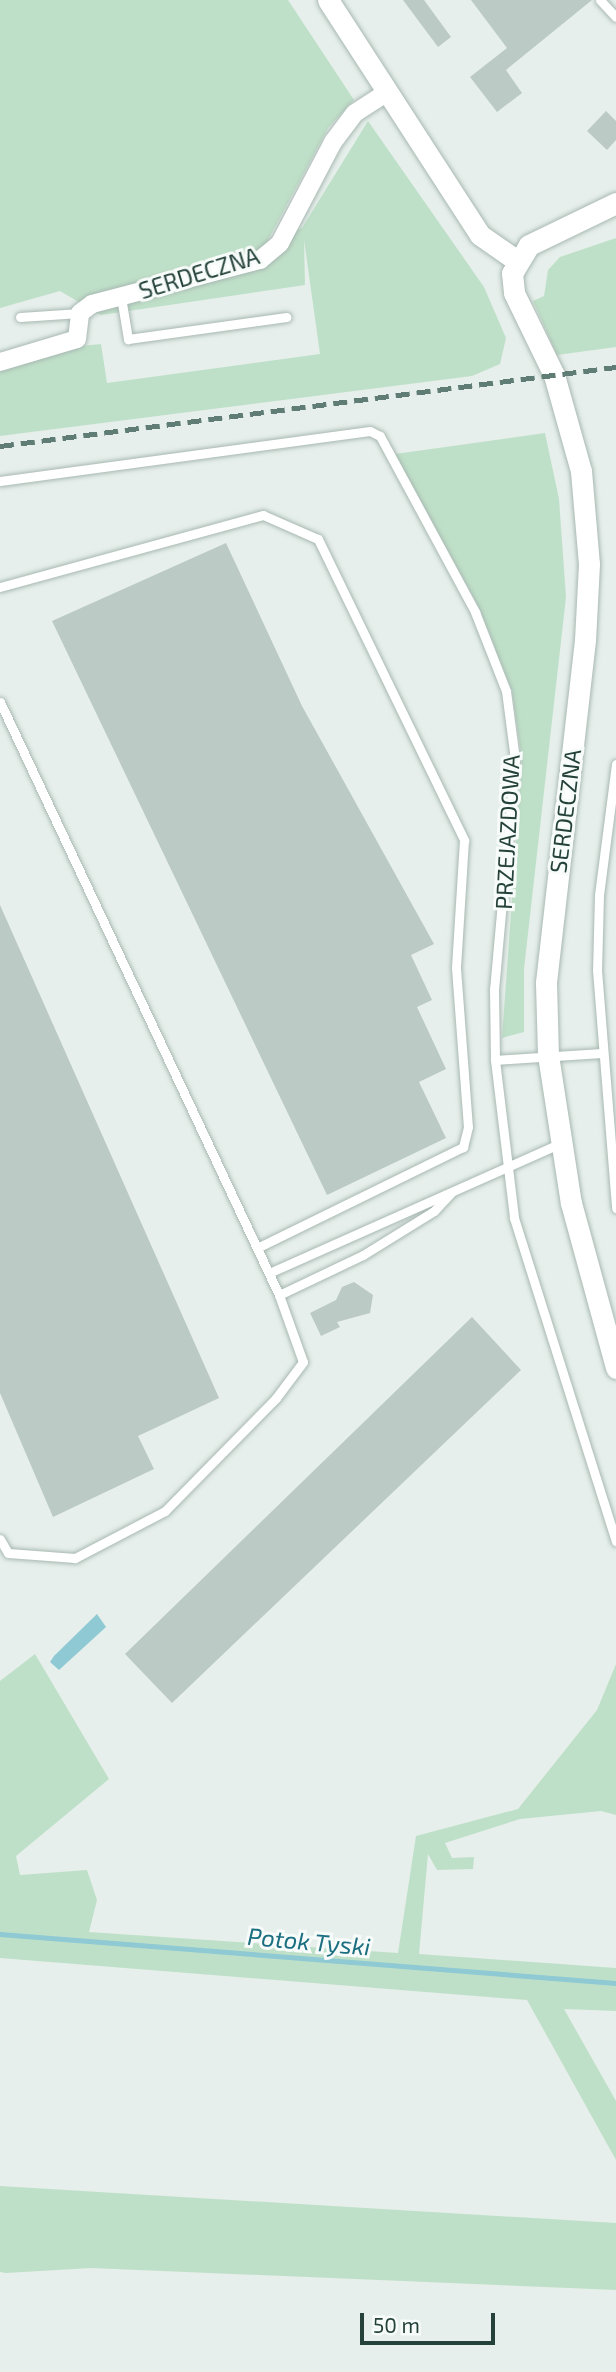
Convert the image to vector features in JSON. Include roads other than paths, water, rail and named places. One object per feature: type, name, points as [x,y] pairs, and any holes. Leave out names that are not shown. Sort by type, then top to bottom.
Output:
[{"type":"street","points":[[328,0],[480,235],[516,260],[548,232],[616,203]]},
{"type":"street","name":"SERDECZNA","points":[[80,313],[121,297],[260,260],[280,243],[347,123],[386,93]]},
{"type":"street","name":"SERDECZNA","points":[[516,260],[514,293],[554,375],[581,471],[589,564],[546,984],[548,1055],[559,1144],[616,1368]]},
{"type":"street","points":[[0,362],[77,339],[80,313]]},
{"type":"lane","points":[[600,0],[616,17]]},
{"type":"lane","points":[[121,297],[128,339],[286,317]]},
{"type":"lane","points":[[20,317],[80,313]]},
{"type":"lane","name":"PRZEJAZDOWA","points":[[0,481],[370,431],[380,436],[475,611],[506,691],[514,759],[510,858],[494,989],[495,1060],[514,1218],[616,1541]]},
{"type":"lane","points":[[0,587],[263,515],[318,539],[464,840],[456,968],[468,1127],[463,1147],[257,1248]]},
{"type":"lane","points":[[0,702],[269,1273],[303,1362],[276,1398],[165,1511],[75,1558],[8,1553],[0,1539]]},
{"type":"lane","points":[[616,764],[599,895],[601,1053],[616,1208]]},
{"type":"lane","points":[[495,1060],[601,1053]]},
{"type":"lane","points":[[269,1273],[508,1170],[559,1144]]},
{"type":"lane","points":[[279,1295],[363,1255],[434,1211],[451,1193]]},
{"type":"water","points":[[97,1614],[106,1627],[59,1670],[50,1662],[54,1656]]},
{"type":"waterway","name":"Potok Tyski","points":[[0,1934],[616,1983]]},
{"type":"railway","points":[[0,446],[616,367]]}]
